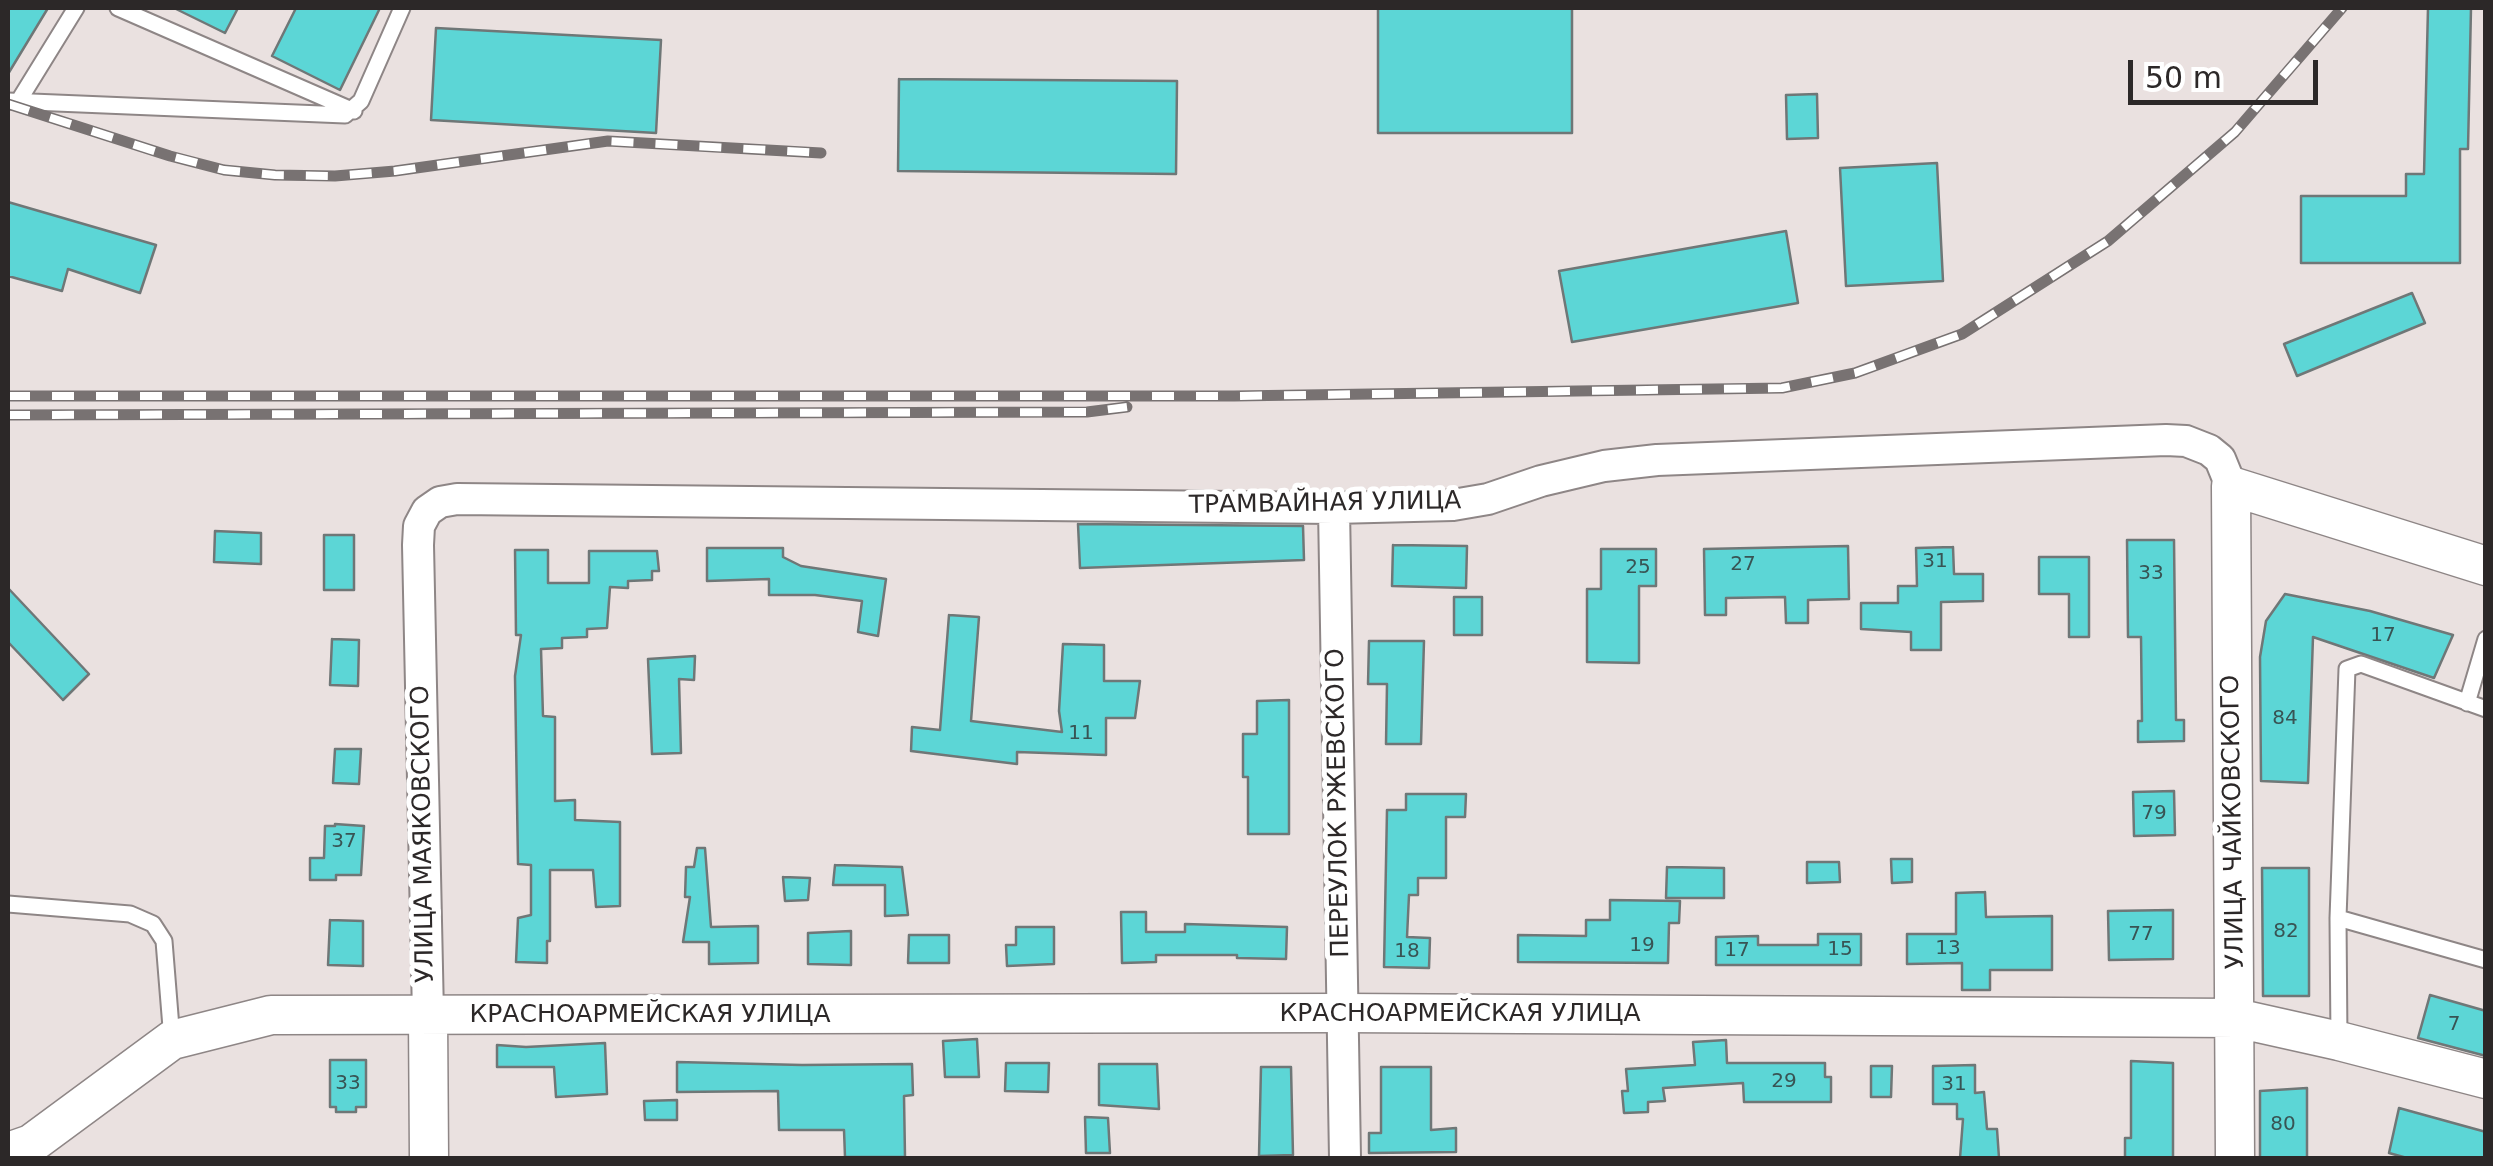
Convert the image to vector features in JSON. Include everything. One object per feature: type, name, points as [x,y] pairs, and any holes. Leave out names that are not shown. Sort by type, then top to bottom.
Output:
[{"type":"street","name":"ТРАМВАЙНАЯ УЛИЦА","points":[[427,511],[440,502],[458,498],[1334,508],[1464,503],[1507,494],[1540,480],[1604,466],[1657,460],[2166,440],[2186,441],[2209,450],[2220,459],[2231,486]]},
{"type":"street","points":[[2231,486],[2486,566]]},
{"type":"street","name":"УЛИЦА ЧАЙКОВСКОГО","points":[[2231,486],[2235,1158]]},
{"type":"street","name":"ПЕРЕУЛОК РЖЕВСКОГО","points":[[1334,508],[1345,1158]]},
{"type":"street","name":"УЛИЦА МАЯКОВСКОГО","points":[[427,511],[419,526],[418,545],[428,1158]]},
{"type":"street","name":"КРАСНОАРМЕЙСКАЯ УЛИЦА","points":[[172,1040],[271,1016],[1342,1014],[2236,1018],[2486,1079]]},
{"type":"street","points":[[8,1152],[30,1144],[172,1040]]},
{"type":"lane","points":[[13,101],[76,8]]},
{"type":"lane","points":[[118,8],[354,110]]},
{"type":"lane","points":[[13,101],[335,118],[354,110],[402,8]]},
{"type":"lane","points":[[2467,702],[2486,639]]},
{"type":"lane","points":[[2339,1041],[2338,918],[2347,670],[2361,664],[2486,709]]},
{"type":"lane","points":[[8,904],[130,914],[152,924],[164,941],[172,1040]]},
{"type":"lane","points":[[2338,918],[2486,960]]},
{"type":"building","points":[[8,8],[48,8],[8,74]]},
{"type":"building","points":[[174,8],[238,8],[225,33]]},
{"type":"building","points":[[296,8],[380,8],[340,90],[272,56]]},
{"type":"building","points":[[1378,8],[1572,8],[1572,133],[1378,133]]},
{"type":"building","points":[[2428,8],[2471,8],[2468,149],[2460,149],[2460,263],[2301,263],[2301,196],[2406,196],[2406,174],[2424,174]]},
{"type":"building","points":[[436,28],[661,40],[656,133],[431,120]]},
{"type":"building","points":[[899,79],[1177,81],[1176,174],[898,171]]},
{"type":"building","points":[[1817,94],[1818,138],[1787,139],[1786,95]]},
{"type":"building","points":[[1937,163],[1943,281],[1846,286],[1840,168]]},
{"type":"building","points":[[8,202],[156,245],[140,293],[68,269],[62,291],[8,276]]},
{"type":"building","points":[[1786,231],[1798,303],[1572,342],[1559,271]]},
{"type":"building","points":[[2412,293],[2425,323],[2297,376],[2284,344]]},
{"type":"building","points":[[1078,524],[1303,526],[1304,560],[1080,568]]},
{"type":"building","points":[[215,531],[261,533],[261,564],[214,562]]},
{"type":"building","points":[[324,535],[354,535],[354,590],[324,590]]},
{"type":"building","points":[[2127,540],[2174,540],[2176,720],[2184,720],[2184,741],[2138,742],[2138,721],[2142,721],[2141,637],[2128,637]]},
{"type":"building","points":[[1393,545],[1467,546],[1466,588],[1392,586]]},
{"type":"building","points":[[1848,546],[1849,599],[1808,600],[1808,623],[1786,623],[1785,597],[1726,598],[1726,615],[1705,615],[1704,549]]},
{"type":"building","points":[[1953,547],[1954,574],[1983,574],[1983,601],[1941,602],[1941,650],[1911,650],[1911,632],[1861,629],[1861,603],[1898,603],[1898,586],[1917,586],[1916,548]]},
{"type":"building","points":[[707,548],[783,548],[783,557],[801,566],[886,579],[878,636],[858,632],[862,601],[769,595],[769,579],[707,581]]},
{"type":"building","points":[[1601,549],[1656,549],[1656,586],[1639,586],[1639,663],[1587,662],[1587,589],[1601,589]]},
{"type":"building","points":[[515,550],[548,550],[548,583],[589,583],[589,551],[657,551],[659,571],[652,571],[652,580],[628,581],[628,588],[610,587],[607,628],[587,629],[587,637],[562,638],[562,648],[541,649],[543,716],[555,717],[555,801],[575,800],[575,820],[620,822],[620,906],[596,907],[593,870],[550,870],[547,963],[516,962],[518,918],[531,915],[531,865],[518,864],[515,676],[521,635],[516,635]]},
{"type":"building","points":[[2039,557],[2089,557],[2089,637],[2069,637],[2069,594],[2039,594]]},
{"type":"building","points":[[8,588],[89,674],[63,700],[8,642]]},
{"type":"building","points":[[2285,594],[2370,611],[2453,635],[2434,678],[2313,637],[2308,783],[2261,781],[2260,657],[2266,621]]},
{"type":"building","points":[[1454,597],[1482,597],[1482,635],[1454,635]]},
{"type":"building","points":[[949,615],[979,617],[971,721],[1062,732],[1059,711],[1063,644],[1104,645],[1104,681],[1140,681],[1135,718],[1106,718],[1106,755],[1017,752],[1017,764],[911,751],[912,727],[940,730]]},
{"type":"building","points":[[332,639],[359,640],[358,686],[330,685]]},
{"type":"building","points":[[1369,641],[1424,641],[1421,744],[1386,744],[1387,684],[1368,684]]},
{"type":"building","points":[[695,656],[694,680],[679,679],[681,753],[652,754],[648,659]]},
{"type":"building","points":[[1289,700],[1289,834],[1248,834],[1243,734],[1257,734],[1257,701]]},
{"type":"building","points":[[335,749],[361,749],[359,784],[333,783]]},
{"type":"building","points":[[2174,791],[2175,835],[2134,836],[2133,792]]},
{"type":"building","points":[[1406,794],[1466,794],[1465,817],[1446,817],[1446,878],[1418,878],[1418,895],[1409,895],[1407,937],[1430,938],[1429,968],[1384,967],[1387,810],[1406,810]]},
{"type":"building","points":[[325,826],[364,826],[361,875],[310,880],[310,858],[324,858]]},
{"type":"building","points":[[697,848],[705,848],[711,927],[758,926],[758,963],[709,964],[709,942],[683,942],[690,897],[685,897],[686,867],[694,867]]},
{"type":"building","points":[[1891,859],[1912,859],[1912,882],[1892,883]]},
{"type":"building","points":[[1807,862],[1839,862],[1840,882],[1807,883]]},
{"type":"building","points":[[835,865],[902,867],[908,915],[885,916],[885,885],[833,885]]},
{"type":"building","points":[[1667,867],[1724,868],[1724,898],[1666,898]]},
{"type":"building","points":[[2262,868],[2309,868],[2309,996],[2263,996]]},
{"type":"building","points":[[783,877],[810,878],[808,900],[785,901]]},
{"type":"building","points":[[1985,892],[1986,917],[2052,916],[2052,970],[1990,970],[1990,990],[1962,990],[1962,963],[1907,964],[1907,934],[1956,934],[1956,893]]},
{"type":"building","points":[[1610,900],[1680,901],[1679,923],[1669,923],[1668,963],[1518,962],[1518,935],[1586,936],[1586,920],[1610,920]]},
{"type":"building","points":[[2173,910],[2173,959],[2109,960],[2108,911]]},
{"type":"building","points":[[1121,912],[1146,912],[1146,932],[1185,932],[1185,924],[1287,927],[1286,959],[1156,955],[1156,962],[1122,963]]},
{"type":"building","points":[[330,920],[363,921],[363,966],[328,965]]},
{"type":"building","points":[[1016,927],[1054,927],[1054,964],[1007,966],[1006,945],[1016,945]]},
{"type":"building","points":[[851,931],[851,965],[808,964],[808,933]]},
{"type":"building","points":[[1818,934],[1861,934],[1861,965],[1716,965],[1716,937],[1758,936],[1758,945],[1818,945]]},
{"type":"building","points":[[909,935],[949,935],[949,963],[908,963]]},
{"type":"building","points":[[2430,995],[2486,1011],[2486,1056],[2418,1038]]},
{"type":"building","points":[[977,1039],[979,1077],[945,1077],[943,1041]]},
{"type":"building","points":[[1726,1040],[1727,1063],[1825,1063],[1825,1077],[1831,1077],[1831,1102],[1744,1102],[1743,1083],[1663,1088],[1665,1101],[1648,1102],[1648,1112],[1624,1113],[1626,1069],[1695,1065],[1693,1042]]},
{"type":"building","points":[[605,1043],[607,1094],[556,1097],[554,1067],[497,1067],[497,1045]]},
{"type":"building","points":[[330,1060],[366,1060],[366,1107],[356,1107],[356,1112],[336,1112],[336,1107],[330,1107]]},
{"type":"building","points":[[2131,1061],[2173,1063],[2173,1158],[2125,1158],[2125,1138],[2131,1138]]},
{"type":"building","points":[[677,1062],[912,1064],[913,1095],[904,1096],[905,1157],[845,1157],[844,1130],[779,1130],[778,1091],[677,1092]]},
{"type":"building","points":[[1006,1063],[1049,1063],[1048,1092],[1005,1091]]},
{"type":"building","points":[[1099,1064],[1157,1064],[1159,1109],[1099,1105]]},
{"type":"building","points":[[1975,1065],[1975,1093],[1984,1092],[1987,1129],[1997,1129],[1999,1158],[1960,1158],[1963,1119],[1957,1119],[1957,1104],[1933,1104],[1933,1066]]},
{"type":"building","points":[[1871,1066],[1892,1066],[1891,1097],[1871,1097]]},
{"type":"building","points":[[1261,1067],[1291,1067],[1293,1155],[1259,1156]]},
{"type":"building","points":[[1381,1067],[1431,1067],[1431,1130],[1456,1128],[1456,1152],[1369,1153],[1369,1133],[1381,1133]]},
{"type":"building","points":[[2307,1088],[2307,1158],[2260,1158],[2260,1091]]},
{"type":"building","points":[[677,1100],[677,1120],[645,1120],[644,1101]]},
{"type":"building","points":[[2399,1108],[2486,1132],[2486,1158],[2407,1158],[2389,1153]]},
{"type":"building","points":[[1085,1117],[1108,1118],[1110,1153],[1086,1153]]},
{"type":"railway","points":[[8,396],[1234,396],[1782,388],[1855,373],[1962,334],[2108,241],[2235,132],[2342,8]]},
{"type":"railway","points":[[8,104],[170,156],[224,170],[275,175],[395,171],[608,141],[821,153]]},
{"type":"railway","points":[[8,415],[1087,412],[1127,407]]}]
